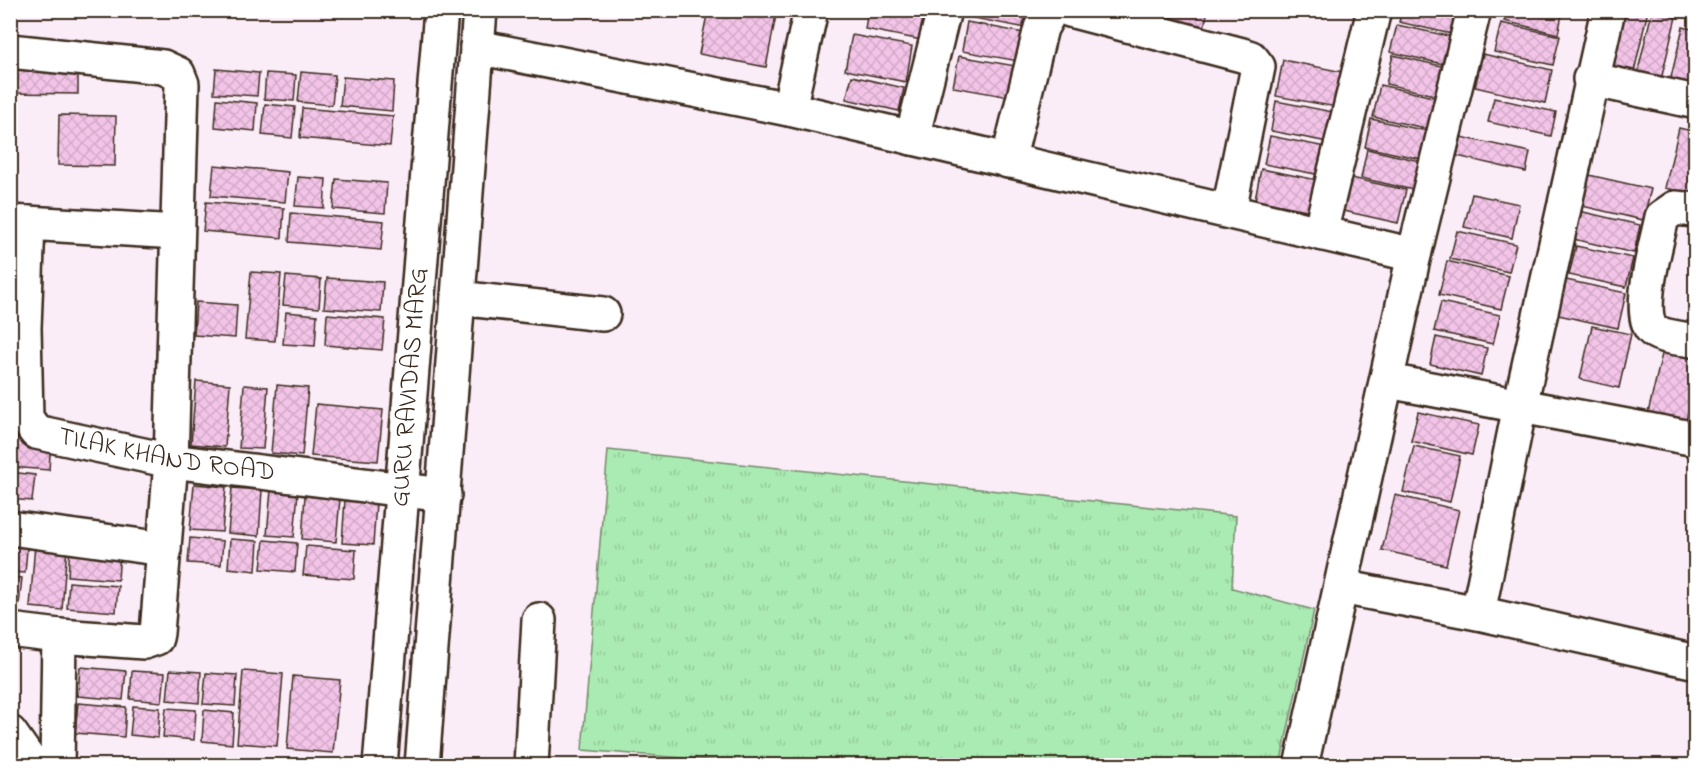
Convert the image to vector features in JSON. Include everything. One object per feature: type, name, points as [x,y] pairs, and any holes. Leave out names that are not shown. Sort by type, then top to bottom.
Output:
[{"type":"street","name":"GURU RAVIDAS MARG","points":[[380,765],[441,10]]},
{"type":"street","name":"GURU RAVIDAS MARG","points":[[422,765],[480,10]]},
{"type":"street","points":[[789,108],[811,10]]},
{"type":"street","points":[[912,138],[944,10]]},
{"type":"street","points":[[1008,162],[1041,28],[1052,10]]},
{"type":"street","points":[[1070,10],[1242,55],[1255,62],[1258,67],[1229,210]]},
{"type":"street","points":[[1320,233],[1374,10]]},
{"type":"street","points":[[1301,765],[1388,381],[1414,255],[1474,10]]},
{"type":"street","points":[[1478,613],[1590,79],[1608,10]]},
{"type":"street","points":[[477,47],[789,108],[1008,162],[1229,210],[1414,255]]},
{"type":"street","points":[[10,51],[163,67],[178,74],[182,84],[171,460],[156,638],[144,642],[10,630]]},
{"type":"street","points":[[1590,79],[1695,102]]},
{"type":"street","points":[[1695,210],[1675,208],[1662,217],[1644,308],[1648,326],[1654,331],[1695,341]]},
{"type":"street","name":"TILAK KHAND ROAD","points":[[19,223],[18,418],[31,429],[43,435],[171,460],[444,495]]},
{"type":"street","points":[[19,223],[177,232]]},
{"type":"street","points":[[458,298],[603,314]]},
{"type":"street","points":[[1388,381],[1695,439]]},
{"type":"street","points":[[10,528],[164,549]]},
{"type":"street","points":[[1341,586],[1478,613],[1695,662]]},
{"type":"street","points":[[531,765],[539,620]]},
{"type":"street","points":[[57,765],[59,636]]},
{"type":"street","points":[[10,733],[33,765]]},
{"type":"green space","points":[[608,450],[1236,516],[1232,588],[1314,610],[1280,765],[785,766],[582,750]]},
{"type":"building","points":[[536,10],[590,10],[589,17]]},
{"type":"building","points":[[708,10],[777,10],[766,67],[699,54]]},
{"type":"building","points":[[868,10],[933,10],[927,41],[865,29]]},
{"type":"building","points":[[970,10],[1029,10],[1026,28],[968,17]]},
{"type":"building","points":[[1153,10],[1208,10],[1203,32],[1151,21]]},
{"type":"building","points":[[1402,10],[1466,10],[1460,36],[1399,22]]},
{"type":"building","points":[[1507,10],[1563,10],[1558,34],[1504,21]]},
{"type":"building","points":[[1612,10],[1648,10],[1631,85],[1596,77]]},
{"type":"building","points":[[1652,12],[1676,17],[1659,88],[1635,83]]},
{"type":"building","points":[[967,22],[1029,34],[1024,62],[962,51]]},
{"type":"building","points":[[1501,23],[1560,36],[1553,65],[1494,52]]},
{"type":"building","points":[[1397,25],[1458,38],[1452,66],[1390,52]]},
{"type":"building","points":[[1683,27],[1696,30],[1696,97],[1668,90]]},
{"type":"building","points":[[852,35],[912,46],[906,82],[845,70]]},
{"type":"building","points":[[1483,54],[1552,70],[1545,103],[1475,87]]},
{"type":"building","points":[[1393,55],[1450,68],[1443,97],[1386,84]]},
{"type":"building","points":[[959,56],[1021,67],[1015,98],[953,87]]},
{"type":"building","points":[[1283,60],[1343,72],[1336,107],[1276,96]]},
{"type":"building","points":[[10,62],[78,62],[78,94],[10,93]]},
{"type":"building","points":[[216,69],[259,73],[257,96],[214,93]]},
{"type":"building","points":[[301,72],[335,75],[332,105],[298,102]]},
{"type":"building","points":[[266,73],[296,75],[294,101],[264,99]]},
{"type":"building","points":[[852,76],[904,88],[899,111],[846,99]]},
{"type":"building","points":[[343,77],[394,81],[392,111],[340,106]]},
{"type":"building","points":[[1380,85],[1442,99],[1435,130],[1373,117]]},
{"type":"building","points":[[1494,98],[1556,112],[1551,136],[1488,122]]},
{"type":"building","points":[[217,99],[257,103],[255,131],[215,127]]},
{"type":"building","points":[[1276,101],[1333,112],[1328,142],[1271,131]]},
{"type":"building","points":[[265,104],[295,107],[292,138],[262,135]]},
{"type":"building","points":[[302,108],[393,116],[390,146],[300,138]]},
{"type":"building","points":[[59,115],[116,116],[115,166],[58,165]]},
{"type":"building","points":[[1371,119],[1432,132],[1426,160],[1365,147]]},
{"type":"building","points":[[1679,128],[1696,132],[1696,195],[1665,188]]},
{"type":"building","points":[[1270,136],[1331,148],[1326,176],[1264,164]]},
{"type":"building","points":[[1461,137],[1530,152],[1526,172],[1457,156]]},
{"type":"building","points":[[1367,149],[1424,162],[1418,191],[1361,178]]},
{"type":"building","points":[[214,165],[288,172],[285,202],[211,196]]},
{"type":"building","points":[[1261,169],[1323,181],[1317,212],[1255,200]]},
{"type":"building","points":[[1589,175],[1651,189],[1643,220],[1582,206]]},
{"type":"building","points":[[298,177],[326,179],[324,208],[295,206]]},
{"type":"building","points":[[1347,177],[1406,190],[1398,223],[1339,210]]},
{"type":"building","points":[[336,179],[387,183],[385,213],[333,209]]},
{"type":"building","points":[[1472,194],[1519,204],[1512,238],[1464,227]]},
{"type":"building","points":[[206,202],[284,208],[282,238],[203,231]]},
{"type":"building","points":[[1579,211],[1640,225],[1634,253],[1573,239]]},
{"type":"building","points":[[291,213],[384,221],[381,250],[289,242]]},
{"type":"building","points":[[1457,231],[1516,244],[1509,272],[1450,259]]},
{"type":"building","points":[[1576,246],[1633,258],[1626,287],[1569,275]]},
{"type":"building","points":[[1447,261],[1509,276],[1501,309],[1439,295]]},
{"type":"building","points":[[251,272],[281,274],[275,341],[245,339]]},
{"type":"building","points":[[286,276],[321,279],[319,308],[283,305]]},
{"type":"building","points":[[327,278],[383,282],[381,312],[324,308]]},
{"type":"building","points":[[1566,280],[1626,293],[1618,328],[1558,315]]},
{"type":"building","points":[[196,302],[237,305],[235,338],[194,335]]},
{"type":"building","points":[[1441,302],[1500,315],[1493,344],[1434,331]]},
{"type":"building","points":[[286,312],[317,315],[315,346],[283,344]]},
{"type":"building","points":[[327,314],[385,319],[382,350],[325,345]]},
{"type":"building","points":[[1592,326],[1631,334],[1619,388],[1580,379]]},
{"type":"building","points":[[1436,337],[1487,348],[1481,376],[1430,364]]},
{"type":"building","points":[[1663,350],[1696,358],[1696,381],[1685,425],[1647,417]]},
{"type":"building","points":[[196,381],[230,384],[225,447],[191,444]]},
{"type":"building","points":[[244,385],[268,387],[263,449],[239,448]]},
{"type":"building","points":[[277,385],[308,388],[302,456],[271,453]]},
{"type":"building","points":[[316,404],[383,410],[378,461],[311,456]]},
{"type":"building","points":[[1418,412],[1479,425],[1472,455],[1411,441]]},
{"type":"building","points":[[10,437],[51,440],[49,470],[10,467]]},
{"type":"building","points":[[1414,446],[1460,456],[1450,502],[1403,492]]},
{"type":"building","points":[[10,472],[35,475],[32,501],[10,499]]},
{"type":"building","points":[[194,484],[226,487],[222,532],[190,530]]},
{"type":"building","points":[[232,488],[262,490],[259,536],[228,533]]},
{"type":"building","points":[[271,490],[298,492],[294,537],[267,535]]},
{"type":"building","points":[[1395,495],[1459,510],[1446,565],[1382,550]]},
{"type":"building","points":[[305,496],[340,499],[336,542],[302,539]]},
{"type":"building","points":[[345,500],[376,503],[373,545],[342,543]]},
{"type":"building","points":[[10,536],[28,538],[25,573],[10,572]]},
{"type":"building","points":[[190,538],[223,541],[221,565],[188,563]]},
{"type":"building","points":[[230,539],[258,541],[256,571],[228,568]]},
{"type":"building","points":[[264,540],[297,543],[295,572],[261,569]]},
{"type":"building","points":[[35,544],[67,547],[62,610],[30,607]]},
{"type":"building","points":[[306,546],[356,550],[354,579],[303,575]]},
{"type":"building","points":[[70,547],[120,551],[118,580],[68,576]]},
{"type":"building","points":[[10,577],[22,578],[19,605],[10,604]]},
{"type":"building","points":[[69,582],[118,586],[116,612],[67,608]]},
{"type":"building","points":[[80,667],[126,671],[123,700],[78,696]]},
{"type":"building","points":[[170,670],[201,672],[199,703],[167,700]]},
{"type":"building","points":[[132,671],[165,673],[162,702],[130,699]]},
{"type":"building","points":[[243,671],[283,674],[277,746],[237,743]]},
{"type":"building","points":[[206,673],[237,675],[235,706],[203,704]]},
{"type":"building","points":[[293,676],[340,680],[333,753],[287,749]]},
{"type":"building","points":[[78,703],[126,707],[124,737],[75,733]]},
{"type":"building","points":[[133,706],[160,708],[158,738],[130,735]]},
{"type":"building","points":[[166,708],[196,710],[194,740],[163,737]]},
{"type":"building","points":[[204,710],[234,713],[232,744],[202,741]]}]
